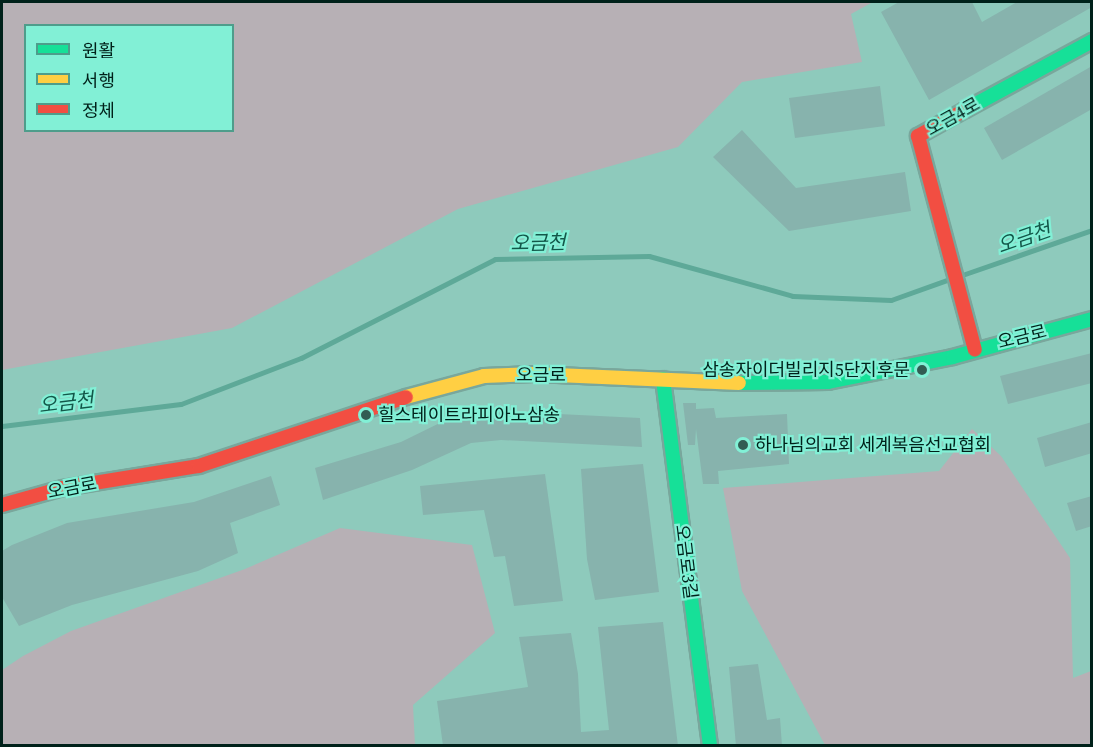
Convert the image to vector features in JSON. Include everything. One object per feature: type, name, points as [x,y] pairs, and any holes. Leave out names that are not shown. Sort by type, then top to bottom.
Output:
[{"type":"street","name":"오금4로","points":[[975,350],[918,136],[1092,41]]},
{"type":"street","name":"오금로","points":[[2,505],[63,488],[199,466],[441,385],[484,376],[534,374],[797,384],[875,375],[1092,319]]},
{"type":"street","name":"오금로3길","points":[[663,379],[710,746]]},
{"type":"shaded area","points":[[2,2],[873,2],[851,14],[862,62],[742,82],[678,147],[458,209],[232,328],[2,370]]},
{"type":"shaded area","points":[[972,429],[1001,456],[1070,558],[1073,678],[1091,671],[1091,745],[825,745],[742,591],[723,488],[939,471]]},
{"type":"shaded area","points":[[340,528],[472,545],[495,633],[413,705],[415,745],[2,745],[2,670],[23,656],[71,631],[245,569]]},
{"type":"building","points":[[899,2],[972,2],[982,22],[1017,2],[1092,2],[1092,7],[929,100],[881,12]]},
{"type":"building","points":[[1092,66],[1092,109],[1002,160],[984,128]]},
{"type":"building","points":[[880,86],[885,126],[795,138],[789,98]]},
{"type":"building","points":[[742,130],[796,188],[905,172],[911,211],[789,231],[713,157]]},
{"type":"building","points":[[1092,353],[1092,383],[1008,404],[1000,376]]},
{"type":"building","name":"하나님의교회 세계복음선교협회","points":[[683,403],[696,403],[696,409],[714,408],[716,418],[787,414],[789,464],[718,471],[719,484],[703,484],[696,429],[695,445],[688,445]]},
{"type":"building","points":[[497,411],[640,418],[642,447],[501,440],[471,443],[412,470],[323,500],[315,468],[401,442],[454,416]]},
{"type":"building","points":[[1092,422],[1092,453],[1045,467],[1037,438]]},
{"type":"building","points":[[643,464],[659,592],[595,600],[587,559],[581,469]]},
{"type":"building","points":[[545,474],[563,601],[514,606],[505,556],[494,557],[484,510],[423,515],[420,486]]},
{"type":"building","points":[[271,476],[280,505],[230,523],[238,553],[198,571],[72,605],[19,626],[2,597],[2,551],[12,545],[67,523],[194,502]]},
{"type":"building","points":[[1092,496],[1092,526],[1076,531],[1067,503]]},
{"type":"building","points":[[663,622],[678,746],[443,746],[437,701],[528,687],[519,637],[571,633],[578,674],[581,732],[609,730],[598,627]]},
{"type":"building","points":[[758,664],[767,720],[780,718],[782,746],[736,746],[729,667]]},
{"type":"waterway","name":"오금천","points":[[965,274],[1092,230]]},
{"type":"waterway","name":"오금천","points":[[2,426],[181,404],[301,358],[495,259],[649,256],[793,296],[891,300],[947,280]]},
{"type":"traffic: fast","points":[[965,110],[1092,41]]},
{"type":"traffic: fast","points":[[739,383],[828,382],[953,357],[1092,319]]},
{"type":"traffic: fast","points":[[663,379],[710,746]]},
{"type":"traffic: slow","points":[[406,397],[484,376],[534,374],[739,383]]},
{"type":"traffic: jam","points":[[965,110],[918,136],[975,350]]},
{"type":"traffic: jam","points":[[2,505],[63,488],[199,466],[406,397]]},
{"type":"place","name":"삼송자이더빌리지5단지후문","points":[[922,370]]},
{"type":"place","name":"힐스테이트라피아노삼송","points":[[366,415]]},
{"type":"place","name":"하나님의교회 세계복음선교협회","points":[[743,445]]}]
